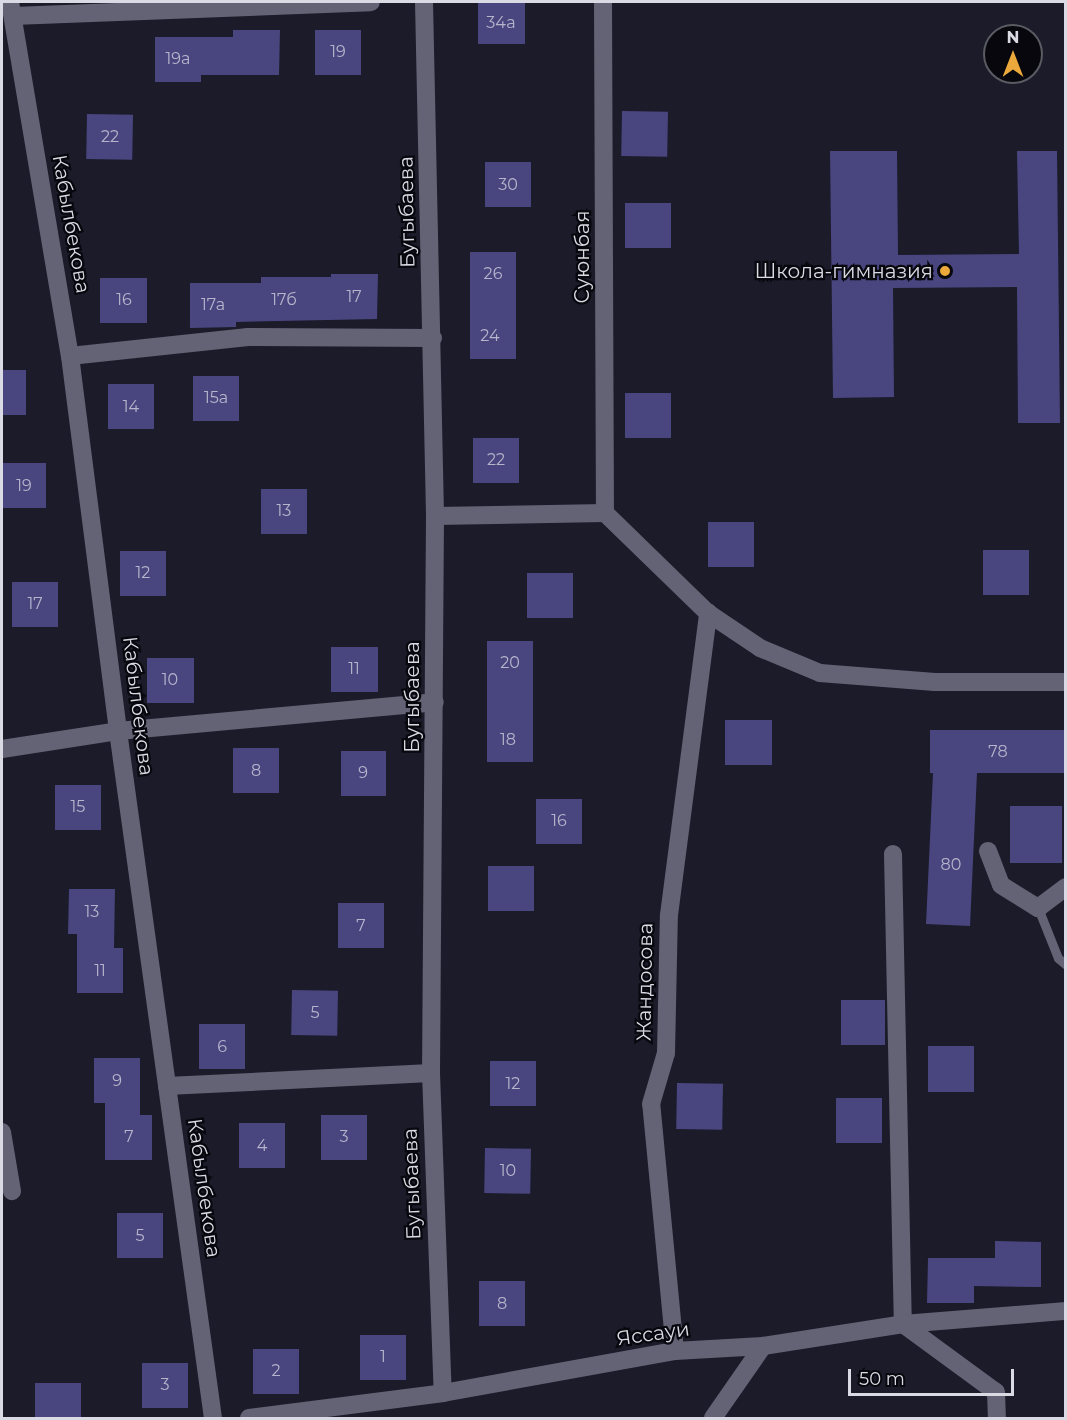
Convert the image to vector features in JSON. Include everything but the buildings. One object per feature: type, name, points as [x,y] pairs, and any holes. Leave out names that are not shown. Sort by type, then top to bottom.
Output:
[{"type":"street","points":[[12,9],[371,2]]},
{"type":"street","name":"Бугыбаева","points":[[424,2],[433,338],[435,516],[431,1073],[442,1393]]},
{"type":"street","name":"Суюнбая","points":[[603,2],[605,513]]},
{"type":"street","name":"Кабылбекова","points":[[12,9],[70,356],[118,731],[213,1419]]},
{"type":"street","points":[[70,356],[248,337],[433,338]]},
{"type":"street","points":[[435,516],[605,513],[708,613],[760,648],[820,673],[935,682],[1065,682]]},
{"type":"street","name":"Жандосова","points":[[675,1351],[651,1104],[666,1053],[669,915],[708,613]]},
{"type":"street","points":[[2,748],[118,731],[435,702]]},
{"type":"street","points":[[988,851],[1001,885],[1038,908],[1065,887]]},
{"type":"street","points":[[893,854],[903,1324],[996,1392],[998,1419]]},
{"type":"street","points":[[167,1086],[431,1073]]},
{"type":"street","points":[[2,1132],[12,1191]]},
{"type":"street","name":"Яссауи","points":[[249,1419],[442,1393],[675,1351],[763,1346],[903,1324],[1065,1311]]},
{"type":"street","points":[[713,1419],[763,1346]]},
{"type":"lane","points":[[1038,908],[1058,958],[1065,965]]},
{"type":"place","name":"Школа-гимназия","points":[[945,271]]}]
